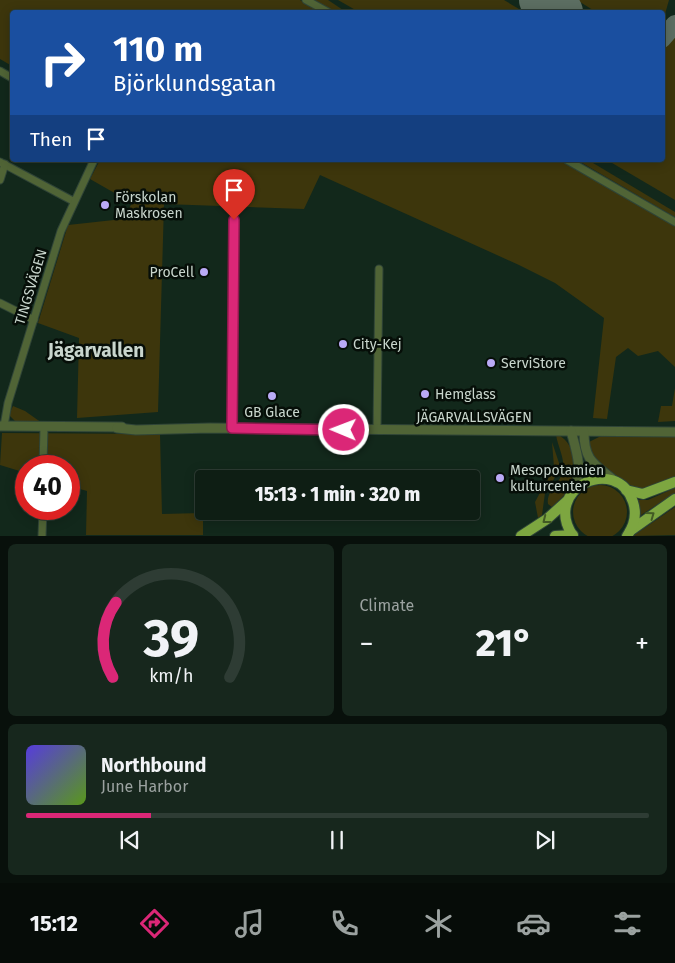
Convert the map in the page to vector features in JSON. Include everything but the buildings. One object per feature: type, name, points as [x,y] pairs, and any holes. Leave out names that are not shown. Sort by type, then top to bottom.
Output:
[{"type":"main road","points":[[521,536],[542,522],[568,500],[574,490],[591,480],[604,479],[616,482],[634,494],[644,494],[675,482]]},
{"type":"main road","points":[[626,490],[632,499],[635,510],[634,522],[628,534]]},
{"type":"main road","points":[[628,534],[675,499]]},
{"type":"main road","points":[[555,536],[573,535],[566,522],[568,500]]},
{"type":"street","points":[[306,0],[324,10]]},
{"type":"street","name":"TINGSVÄGEN","points":[[2,426],[61,231],[93,162]]},
{"type":"street","points":[[570,162],[675,222]]},
{"type":"street","points":[[0,180],[2,163],[73,202]]},
{"type":"street","points":[[232,428],[234,220]]},
{"type":"street","points":[[377,430],[379,269]]},
{"type":"street","points":[[0,304],[34,320]]},
{"type":"street","name":"JÄGARVALLSVÄGEN","points":[[2,426],[675,432]]},
{"type":"street","points":[[43,455],[44,427]]},
{"type":"street","points":[[571,431],[580,467],[579,478],[574,490]]},
{"type":"street","points":[[584,432],[584,449],[587,456],[616,482]]},
{"type":"street","points":[[42,536],[43,520]]},
{"type":"shaded area","points":[[0,0],[300,0],[318,10],[10,10],[10,65],[0,59]]},
{"type":"shaded area","points":[[312,0],[328,0],[343,10],[330,10]]},
{"type":"shaded area","points":[[338,0],[504,0],[521,10],[356,10]]},
{"type":"shaded area","points":[[577,0],[669,0],[665,14],[665,10],[593,10]]},
{"type":"shaded area","points":[[675,35],[675,200],[610,162],[665,162],[665,48]]},
{"type":"shaded area","points":[[99,162],[566,162],[675,226],[675,367],[658,351],[638,356],[628,348],[616,357],[607,419],[593,418],[604,318],[555,283],[320,175],[304,209],[164,204],[158,412],[77,418],[79,338],[38,323],[68,225],[123,219],[132,203],[90,179]]},
{"type":"shaded area","points":[[580,162],[591,162],[675,212],[675,217]]},
{"type":"shaded area","points":[[675,388],[675,421],[658,422],[661,406],[672,406]]},
{"type":"shaded area","points":[[13,406],[25,411],[42,423],[15,421],[9,415]]},
{"type":"shaded area","points":[[2,433],[160,434],[162,514],[195,513],[195,520],[203,520],[203,535],[86,535],[87,491],[80,489],[80,455],[15,455],[15,470],[0,465]]},
{"type":"shaded area","points":[[556,434],[567,442],[573,454],[575,476],[573,483],[564,496],[552,507],[548,504],[549,494],[562,474],[563,465]]},
{"type":"shaded area","points":[[601,436],[675,436],[675,477],[642,489],[629,486],[591,456],[589,442]]},
{"type":"shaded area","points":[[552,442],[560,466],[559,471],[545,493],[542,515],[538,518],[535,502],[554,467]]},
{"type":"shaded area","points":[[595,485],[605,485],[615,489],[623,497],[627,507],[627,517],[623,527],[612,536],[585,535],[577,527],[573,517],[573,507],[577,497],[585,489]]},
{"type":"shaded area","points":[[675,488],[675,493],[638,517],[636,500],[648,500]]},
{"type":"shaded area","points":[[675,507],[675,535],[633,536]]},
{"type":"taxiway","points":[[665,36],[675,24]]},
{"type":"runway","points":[[541,0],[558,10]]},
{"type":"place","name":"Förskolan Maskrosen","points":[[105,205]]},
{"type":"place","name":"ProCell","points":[[204,272]]},
{"type":"place","name":"City-Kej","points":[[343,344]]},
{"type":"place","name":"ServiStore","points":[[491,363]]},
{"type":"place","name":"Hemglass","points":[[425,394]]},
{"type":"place","name":"GB Glace","points":[[272,396]]},
{"type":"place","name":"Mesopotamien kulturcenter","points":[[500,478]]},
{"type":"district","name":"Jägarvallen","points":[[96,350]]},
{"type":"route","points":[[234,220],[232,428],[344,430]]}]
